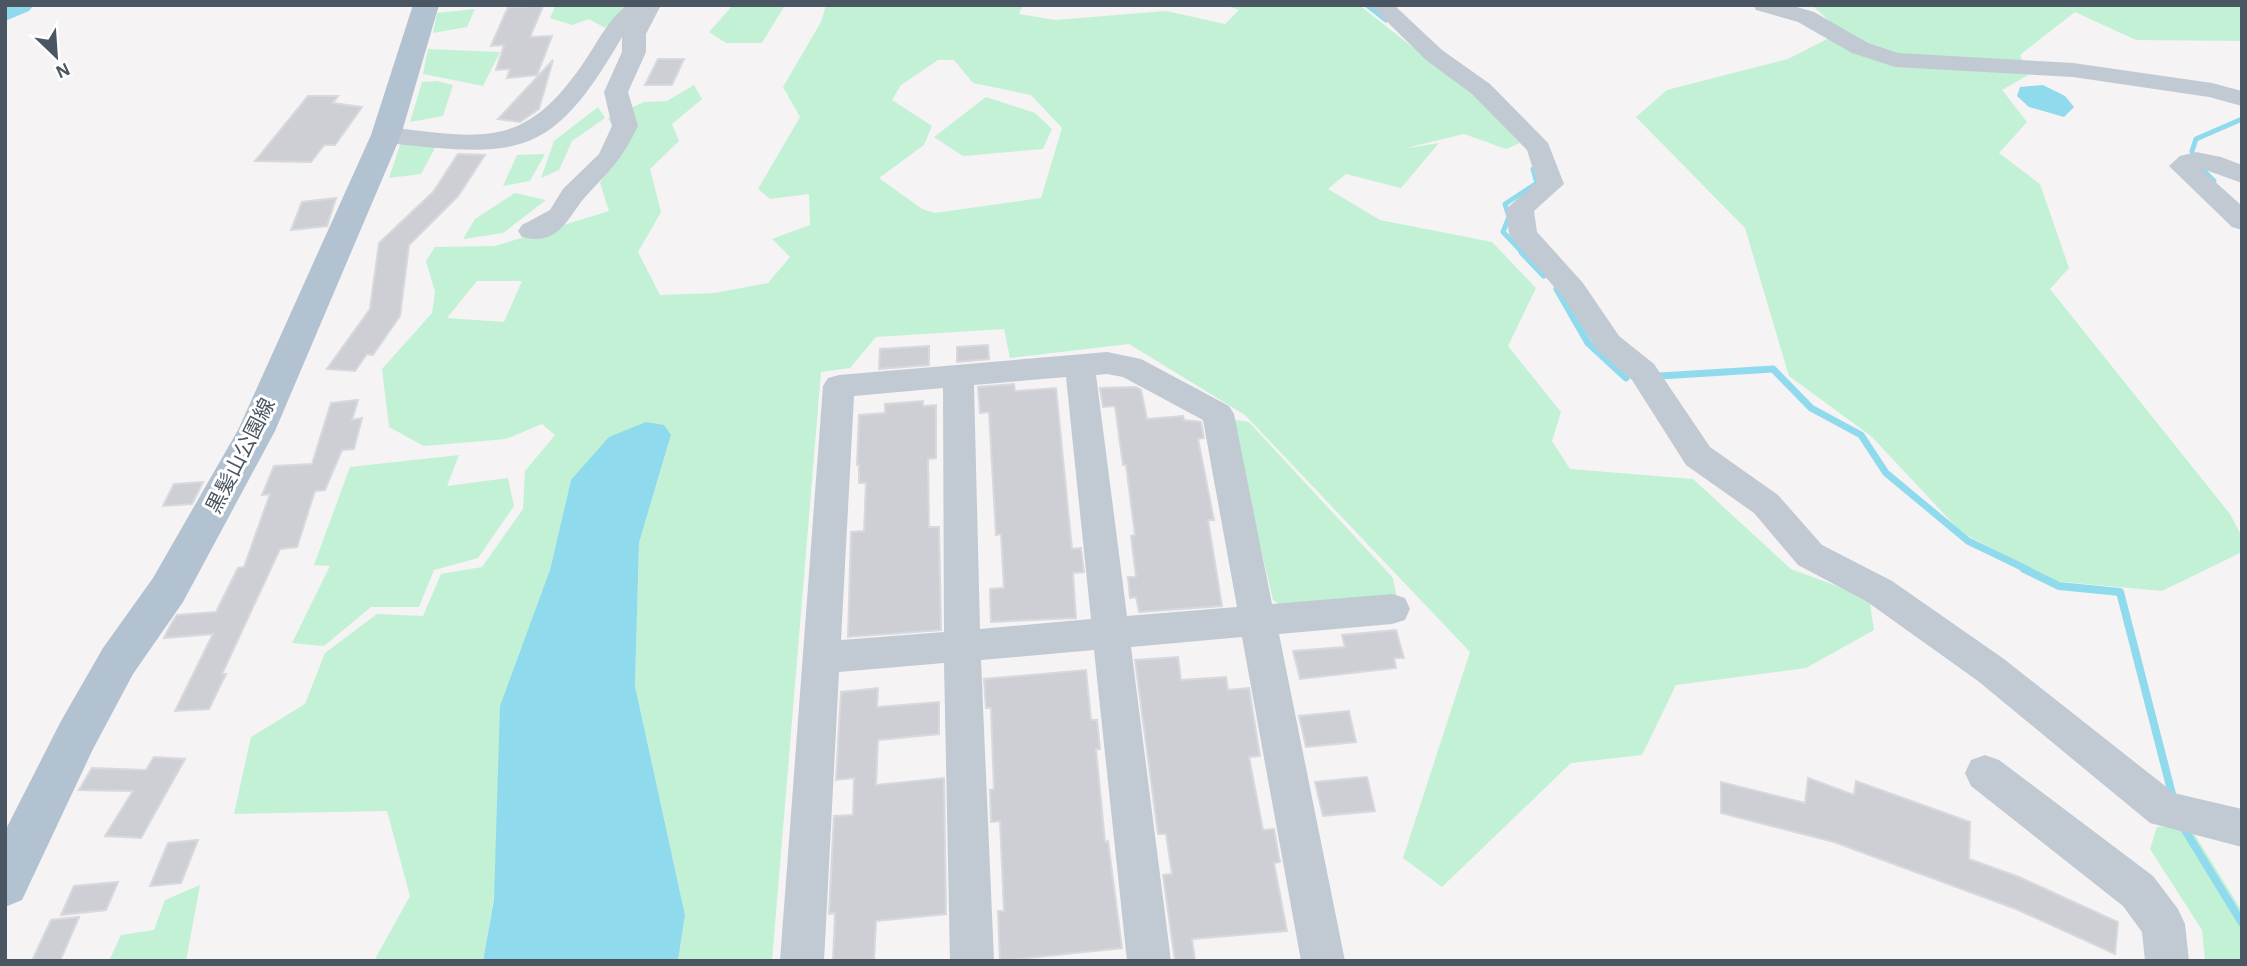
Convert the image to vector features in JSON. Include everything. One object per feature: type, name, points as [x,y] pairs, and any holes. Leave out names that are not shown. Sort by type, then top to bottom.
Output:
[{"type":"main road","name":"黒髪山公園線","points":[[5,883],[37,812],[94,703],[118,661],[168,590],[239,465],[283,373],[386,135],[426,5]]},
{"type":"street","points":[[386,135],[479,144],[520,138],[537,131],[567,104],[596,62],[614,28],[642,5]]},
{"type":"street","points":[[532,231],[546,226],[560,216],[572,195],[610,158],[625,126],[616,92],[634,52],[634,34],[650,5]]},
{"type":"street","points":[[1381,5],[1434,55],[1481,89],[1539,148],[1551,184],[1520,209],[1523,234],[1573,290],[1608,343],[1643,372],[1698,456],[1766,504],[1810,555],[1879,591],[1990,670],[2164,810],[2242,828]]},
{"type":"street","points":[[1764,5],[1806,17],[1860,48],[1895,60],[2073,70],[2212,90],[2242,99]]},
{"type":"street","points":[[2242,175],[2200,159],[2189,160],[2182,166],[2242,221]]},
{"type":"street","points":[[802,961],[839,386],[1107,363],[1130,367],[1218,414],[1324,961]]},
{"type":"street","points":[[1080,366],[1149,961]]},
{"type":"street","points":[[958,376],[962,646],[972,961]]},
{"type":"street","points":[[821,658],[1392,609]]},
{"type":"street","points":[[1985,773],[2137,891],[2163,924],[2167,961]]},
{"type":"green space","points":[[556,5],[633,5],[605,28],[589,19],[572,25],[550,18]]},
{"type":"green space","points":[[733,5],[785,5],[762,43],[726,43],[709,32]]},
{"type":"green space","points":[[826,5],[1023,5],[1019,14],[1055,20],[1166,11],[1225,24],[1239,10],[1225,5],[1359,5],[1476,97],[1520,143],[1506,149],[1464,134],[1402,149],[1439,143],[1401,188],[1346,174],[1328,189],[1380,220],[1492,242],[1536,288],[1508,346],[1561,412],[1552,441],[1570,469],[1693,479],[1791,569],[1869,598],[1874,630],[1806,668],[1676,685],[1642,755],[1571,763],[1442,887],[1403,858],[1470,652],[1245,415],[1129,344],[1010,358],[1004,329],[876,337],[850,368],[821,372],[772,961],[678,961],[685,915],[635,686],[639,543],[671,436],[571,480],[550,570],[483,961],[374,961],[410,896],[387,811],[234,814],[251,737],[305,704],[325,653],[377,614],[423,616],[441,574],[482,567],[523,509],[525,471],[555,435],[542,424],[506,439],[424,446],[389,427],[382,369],[432,313],[435,292],[426,261],[435,247],[495,246],[609,211],[600,183],[622,143],[608,118],[644,102],[667,101],[694,85],[702,99],[672,124],[679,141],[650,169],[661,212],[638,252],[660,295],[715,293],[768,283],[790,257],[772,239],[810,225],[809,194],[770,199],[758,189],[800,117],[783,87],[821,22]],"holes":[[[938,60],[954,60],[973,83],[1031,95],[1062,128],[1041,198],[935,213],[922,209],[879,178],[924,145],[932,126],[892,100],[901,85]],[[477,281],[522,281],[504,322],[447,318]]]},
{"type":"green space","points":[[1812,5],[2242,5],[2242,41],[2136,40],[2075,12],[2020,55],[2030,74],[2002,90],[2027,122],[1999,153],[2040,184],[2069,268],[2050,289],[2230,514],[2242,537],[2242,552],[2162,591],[2053,581],[1961,532],[1871,436],[1789,376],[1745,228],[1636,117],[1667,90],[1788,59],[1841,32]]},
{"type":"green space","points":[[475,9],[467,27],[433,33],[437,13]]},
{"type":"green space","points":[[428,49],[500,52],[483,86],[423,74]]},
{"type":"green space","points":[[437,81],[453,85],[443,116],[410,122],[422,82]]},
{"type":"green space","points":[[986,97],[1035,113],[1052,129],[1043,149],[963,156],[934,137]]},
{"type":"green space","points":[[598,107],[605,118],[572,141],[559,170],[541,178],[554,141]]},
{"type":"green space","points":[[401,142],[436,146],[421,174],[389,178]]},
{"type":"green space","points":[[545,154],[530,181],[503,186],[517,155]]},
{"type":"green space","points":[[515,193],[546,200],[503,233],[463,239],[475,219]]},
{"type":"green space","points":[[1230,419],[1249,422],[1393,578],[1397,599],[1284,607],[1273,600]]},
{"type":"green space","points":[[459,455],[447,486],[508,478],[514,506],[478,558],[434,570],[419,607],[371,607],[324,646],[292,643],[330,566],[314,565],[350,467]]},
{"type":"green space","points":[[2157,827],[2190,827],[2242,911],[2242,961],[2205,961],[2202,930],[2150,849]]},
{"type":"green space","points":[[200,885],[186,961],[109,961],[121,935],[154,930],[165,900]]},
{"type":"water","points":[[2043,85],[2065,96],[2074,107],[2064,117],[2029,107],[2017,96],[2020,87]]},
{"type":"water","points":[[646,422],[664,425],[671,435],[639,543],[635,686],[685,915],[678,961],[483,961],[494,899],[500,706],[550,570],[571,480],[609,437]]},
{"type":"building","points":[[543,6],[530,37],[552,36],[537,75],[507,78],[510,69],[496,70],[504,45],[491,46],[508,7]]},
{"type":"building","points":[[658,59],[684,59],[672,85],[645,85]]},
{"type":"building","points":[[553,60],[539,109],[520,122],[498,119]]},
{"type":"building","points":[[308,96],[338,96],[333,103],[362,107],[335,145],[324,145],[311,162],[255,161]]},
{"type":"building","points":[[458,154],[485,155],[458,196],[409,245],[400,316],[373,355],[367,354],[355,371],[327,369],[370,309],[379,243],[433,192]]},
{"type":"building","points":[[336,198],[327,226],[291,230],[302,202]]},
{"type":"building","points":[[988,345],[989,359],[957,362],[957,347]]},
{"type":"building","points":[[929,346],[929,365],[879,369],[880,349]]},
{"type":"building","points":[[1014,384],[1015,391],[1056,388],[1072,549],[1081,548],[1084,572],[1073,573],[1076,618],[991,622],[990,589],[1004,588],[1001,534],[996,535],[989,412],[980,413],[978,387]]},
{"type":"building","points":[[1136,387],[1141,390],[1147,419],[1183,416],[1184,420],[1201,422],[1204,438],[1198,439],[1214,520],[1208,520],[1222,606],[1139,612],[1136,597],[1130,598],[1128,577],[1136,577],[1131,536],[1135,535],[1126,465],[1123,465],[1115,406],[1103,407],[1100,388]]},
{"type":"building","points":[[358,400],[352,420],[362,418],[354,449],[342,450],[325,490],[315,491],[297,547],[280,549],[222,674],[226,674],[209,709],[175,711],[213,634],[164,638],[170,626],[177,615],[216,612],[238,568],[244,567],[270,494],[262,495],[274,466],[312,464],[331,403]]},
{"type":"building","points":[[923,401],[923,406],[936,405],[936,458],[928,459],[929,527],[939,527],[941,630],[848,637],[851,532],[864,531],[866,483],[859,483],[857,465],[859,415],[885,413],[885,404]]},
{"type":"building","points":[[203,482],[192,504],[163,506],[174,484]]},
{"type":"building","points":[[1396,630],[1404,658],[1394,658],[1396,668],[1300,679],[1293,651],[1345,647],[1342,635]]},
{"type":"building","points":[[1178,657],[1181,680],[1226,677],[1228,690],[1249,688],[1260,756],[1249,757],[1263,830],[1274,829],[1280,862],[1274,863],[1287,931],[1192,939],[1195,961],[1175,961],[1163,875],[1172,874],[1166,834],[1158,834],[1135,660]]},
{"type":"building","points":[[1086,670],[1091,720],[1097,720],[1100,749],[1096,749],[1105,842],[1108,841],[1122,948],[1000,961],[998,911],[1004,911],[1000,821],[991,822],[990,790],[994,789],[991,708],[986,708],[984,679]]},
{"type":"building","points":[[878,688],[877,707],[939,702],[939,734],[878,740],[876,785],[944,778],[946,914],[876,921],[874,961],[833,961],[835,913],[829,914],[834,816],[853,815],[854,778],[836,780],[841,692]]},
{"type":"building","points":[[1349,711],[1356,742],[1306,747],[1299,716]]},
{"type":"building","points":[[154,757],[185,759],[141,838],[105,836],[133,791],[79,790],[92,768],[146,770]]},
{"type":"building","points":[[1367,777],[1375,811],[1323,816],[1315,782]]},
{"type":"building","points":[[1808,778],[1854,795],[1856,781],[1970,822],[1969,859],[2019,877],[2118,922],[2115,954],[2016,909],[1834,842],[1721,813],[1721,782],[1805,803]]},
{"type":"building","points":[[198,840],[181,883],[150,886],[168,843]]},
{"type":"building","points":[[118,882],[106,910],[61,915],[74,886]]},
{"type":"building","points":[[79,917],[60,961],[32,961],[51,920]]},
{"type":"waterway","points":[[5,12],[19,5]]},
{"type":"waterway","points":[[1367,5],[1386,20]]},
{"type":"waterway","points":[[2192,151],[2196,139],[2242,119]]},
{"type":"waterway","points":[[1524,254],[1503,232],[1509,217],[1505,204],[1537,183],[1533,169]]},
{"type":"waterway","points":[[2202,169],[2214,181]]},
{"type":"waterway","points":[[1522,252],[1544,275]]},
{"type":"waterway","points":[[1557,289],[1588,343],[1626,378]]},
{"type":"waterway","points":[[1660,376],[1773,369],[1811,408],[1861,435],[1886,473],[1968,541],[2028,570]]},
{"type":"waterway","points":[[2024,569],[2059,586],[2120,592],[2172,794]]},
{"type":"waterway","points":[[2185,830],[2242,923]]}]
